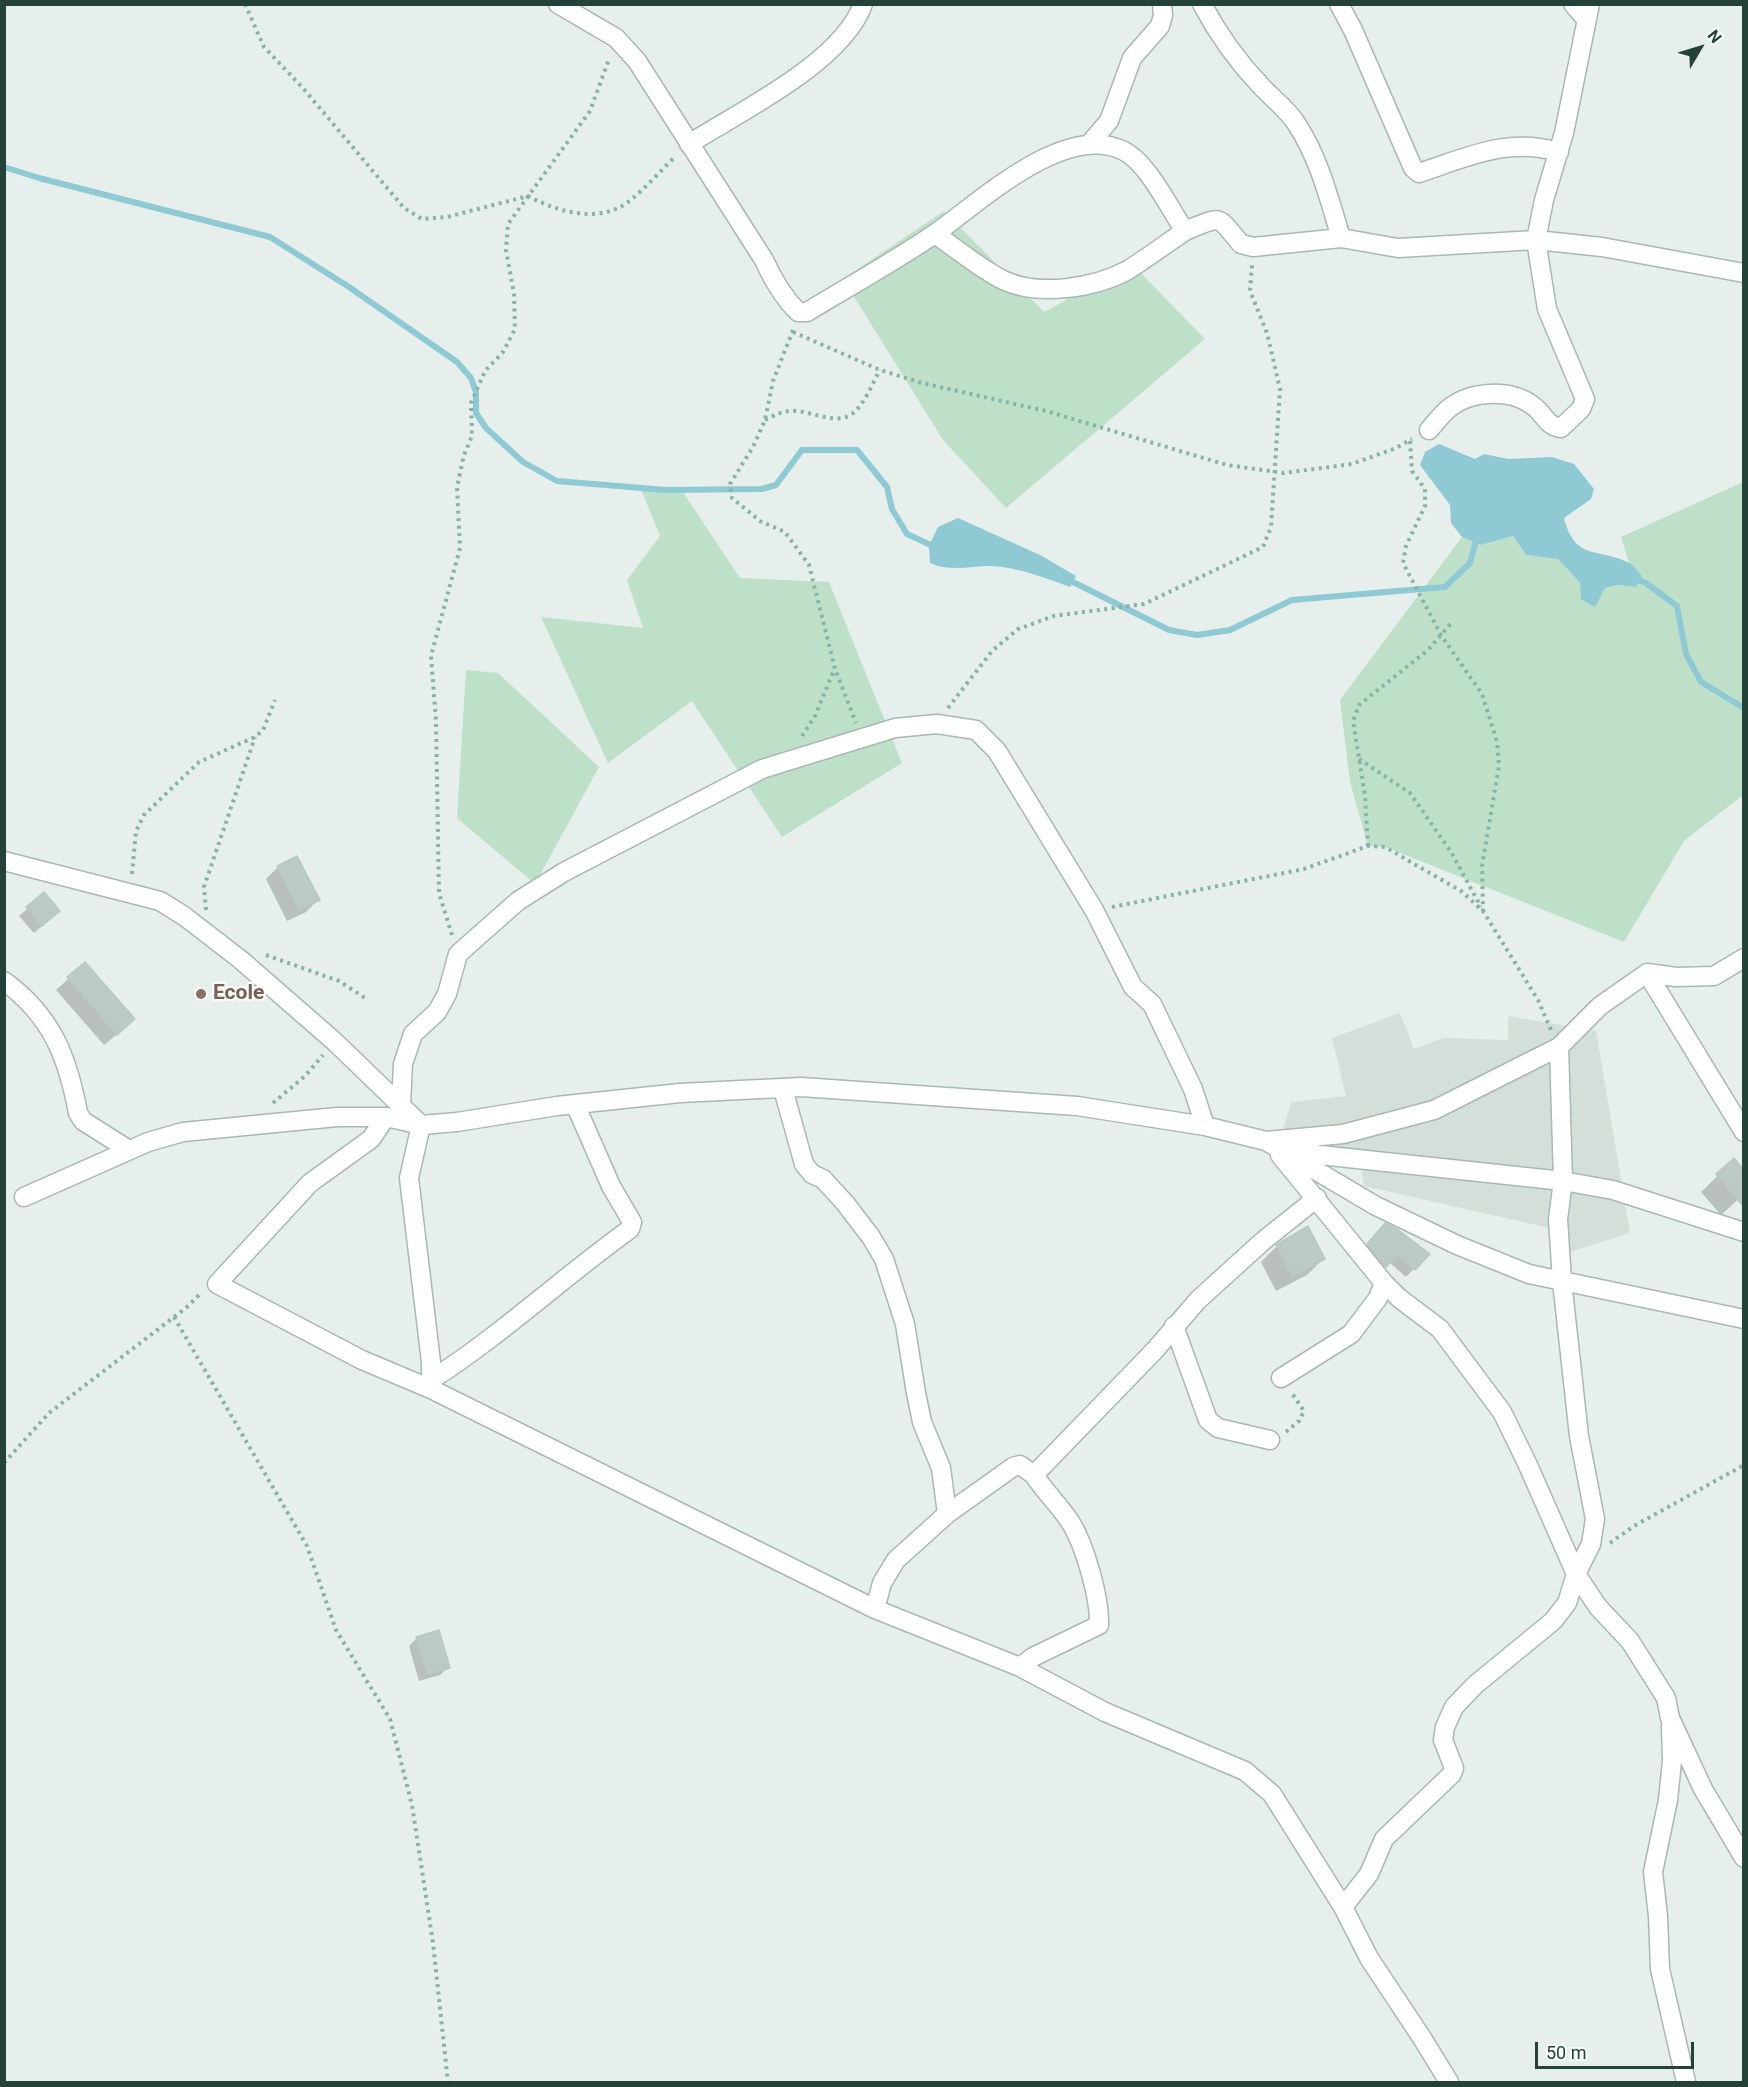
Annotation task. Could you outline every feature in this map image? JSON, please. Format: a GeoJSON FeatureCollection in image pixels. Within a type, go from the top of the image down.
{"type":"FeatureCollection","features":[{"type":"Feature","properties":{"kind":"street"},"geometry":{"type":"LineString","coordinates":[[558,4],[616,38],[638,61],[764,260],[787,302],[798,312],[807,312],[935,234],[995,186],[1030,166],[1091,142],[1109,121],[1132,58],[1160,26],[1162,4]]}},
{"type":"Feature","properties":{"kind":"street"},"geometry":{"type":"LineString","coordinates":[[689,144],[792,82],[845,33],[863,4]]}},
{"type":"Feature","properties":{"kind":"street"},"geometry":{"type":"LineString","coordinates":[[1202,4],[1219,35],[1260,85],[1294,120],[1306,140],[1318,162],[1341,238]]}},
{"type":"Feature","properties":{"kind":"street"},"geometry":{"type":"LineString","coordinates":[[1339,4],[1353,30],[1413,168],[1419,173],[1497,148],[1534,145],[1559,152]]}},
{"type":"Feature","properties":{"kind":"street"},"geometry":{"type":"LineString","coordinates":[[1429,430],[1450,407],[1487,393],[1512,397],[1532,405],[1555,427],[1561,428],[1581,409],[1585,399],[1547,309],[1536,240],[1544,200],[1559,152],[1588,12],[1573,4]]}},
{"type":"Feature","properties":{"kind":"street"},"geometry":{"type":"LineString","coordinates":[[1091,142],[1112,146],[1126,152],[1140,163],[1185,231]]}},
{"type":"Feature","properties":{"kind":"street"},"geometry":{"type":"LineString","coordinates":[[935,234],[1003,280],[1025,287],[1045,289],[1083,285],[1127,270],[1185,231],[1218,220],[1225,222],[1241,244],[1253,247],[1341,238],[1398,248],[1536,240],[1602,247],[1743,273]]}},
{"type":"Feature","properties":{"kind":"street"},"geometry":{"type":"LineString","coordinates":[[401,1104],[403,1064],[413,1034],[437,1012],[447,994],[458,954],[519,901],[564,872],[762,769],[862,737],[905,726],[936,724],[976,730],[997,751],[1094,910],[1133,987],[1152,1004],[1169,1036],[1197,1100],[1205,1126]]}},
{"type":"Feature","properties":{"kind":"street"},"geometry":{"type":"LineString","coordinates":[[4,861],[160,901],[209,936],[334,1042],[421,1125]]}},
{"type":"Feature","properties":{"kind":"street"},"geometry":{"type":"LineString","coordinates":[[1266,1141],[1343,1134],[1434,1110],[1559,1047],[1608,1000],[1647,973],[1676,977],[1707,977],[1743,958]]}},
{"type":"Feature","properties":{"kind":"street"},"geometry":{"type":"LineString","coordinates":[[1647,973],[1743,1132]]}},
{"type":"Feature","properties":{"kind":"street"},"geometry":{"type":"LineString","coordinates":[[4,981],[34,1010],[65,1056],[78,1113],[83,1121],[129,1150]]}},
{"type":"Feature","properties":{"kind":"street"},"geometry":{"type":"LineString","coordinates":[[1343,1907],[1369,1874],[1384,1839],[1452,1774],[1454,1768],[1443,1740],[1445,1727],[1454,1707],[1475,1685],[1553,1621],[1568,1603],[1576,1574],[1591,1544],[1595,1519],[1579,1436],[1562,1281],[1558,1219],[1563,1180],[1559,1047]]}},
{"type":"Feature","properties":{"kind":"street"},"geometry":{"type":"LineString","coordinates":[[24,1197],[129,1150],[183,1132],[337,1117],[386,1117],[421,1125],[457,1122],[575,1104],[680,1093],[801,1087],[870,1090],[1077,1106],[1205,1126],[1266,1141],[1285,1150],[1376,1206],[1457,1245],[1529,1274],[1743,1319]]}},
{"type":"Feature","properties":{"kind":"street"},"geometry":{"type":"LineString","coordinates":[[783,1089],[804,1164],[812,1174],[823,1179],[871,1237],[891,1278],[912,1355],[922,1422],[940,1468],[947,1514]]}},
{"type":"Feature","properties":{"kind":"street"},"geometry":{"type":"LineString","coordinates":[[431,1384],[470,1355],[568,1274],[630,1230],[632,1222],[611,1186],[575,1104]]}},
{"type":"Feature","properties":{"kind":"street"},"geometry":{"type":"LineString","coordinates":[[386,1117],[371,1139],[310,1183],[217,1284],[362,1360],[431,1384],[875,1609],[1020,1667],[1105,1712],[1245,1771],[1272,1794],[1343,1907],[1369,1958],[1449,2082]]}},
{"type":"Feature","properties":{"kind":"street"},"geometry":{"type":"LineString","coordinates":[[421,1125],[409,1178],[431,1384]]}},
{"type":"Feature","properties":{"kind":"street"},"geometry":{"type":"LineString","coordinates":[[1266,1141],[1317,1198],[1384,1283],[1399,1298],[1440,1329],[1502,1412],[1576,1574],[1598,1607],[1641,1657],[1666,1698],[1670,1718],[1672,1761],[1668,1800],[1653,1872],[1658,1916],[1660,1969],[1686,2082]]}},
{"type":"Feature","properties":{"kind":"street"},"geometry":{"type":"LineString","coordinates":[[1285,1150],[1563,1180],[1613,1190],[1743,1232]]}},
{"type":"Feature","properties":{"kind":"street"},"geometry":{"type":"LineString","coordinates":[[1034,1475],[1155,1350],[1198,1300],[1263,1241],[1317,1198]]}},
{"type":"Feature","properties":{"kind":"street"},"geometry":{"type":"LineString","coordinates":[[1281,1378],[1351,1334],[1377,1298],[1384,1283]]}},
{"type":"Feature","properties":{"kind":"street"},"geometry":{"type":"LineString","coordinates":[[1174,1326],[1208,1420],[1218,1428],[1270,1440]]}},
{"type":"Feature","properties":{"kind":"street"},"geometry":{"type":"LineString","coordinates":[[875,1609],[882,1583],[896,1560],[947,1514],[1013,1467],[1020,1465],[1034,1475],[1071,1523],[1088,1566],[1100,1610],[1099,1625],[1033,1657],[1020,1667]]}},
{"type":"Feature","properties":{"kind":"street"},"geometry":{"type":"LineString","coordinates":[[1670,1718],[1703,1789],[1743,1858]]}},
{"type":"Feature","properties":{"kind":"path"},"geometry":{"type":"LineString","coordinates":[[245,4],[264,47],[404,208],[422,219],[447,217],[528,196],[548,207],[584,215],[621,207],[689,144]]}},
{"type":"Feature","properties":{"kind":"path"},"geometry":{"type":"LineString","coordinates":[[458,954],[439,893],[436,732],[431,656],[460,548],[457,487],[464,455],[472,436],[471,403],[485,371],[503,352],[514,330],[514,294],[506,250],[508,224],[571,141],[590,111],[616,38]]}},
{"type":"Feature","properties":{"kind":"path"},"geometry":{"type":"LineString","coordinates":[[936,724],[992,651],[1018,629],[1054,616],[1144,604],[1263,547],[1271,527],[1280,389],[1267,333],[1250,291],[1253,247]]}},
{"type":"Feature","properties":{"kind":"path"},"geometry":{"type":"LineString","coordinates":[[798,312],[773,381],[765,420],[753,447],[729,484],[732,498],[760,521],[785,532],[809,565],[834,669],[862,737]]}},
{"type":"Feature","properties":{"kind":"path"},"geometry":{"type":"LineString","coordinates":[[792,331],[880,370],[1046,411],[1227,465],[1284,473],[1352,464],[1396,448],[1429,430]]}},
{"type":"Feature","properties":{"kind":"path"},"geometry":{"type":"LineString","coordinates":[[765,420],[781,412],[796,411],[839,419],[851,414],[866,396],[880,370]]}},
{"type":"Feature","properties":{"kind":"path"},"geometry":{"type":"LineString","coordinates":[[1410,441],[1412,471],[1425,489],[1425,506],[1406,546],[1403,563],[1441,635],[1482,694],[1497,742],[1499,766],[1482,866],[1483,910]]}},
{"type":"Feature","properties":{"kind":"path"},"geometry":{"type":"LineString","coordinates":[[1368,846],[1353,721],[1359,705],[1428,650],[1453,621]]}},
{"type":"Feature","properties":{"kind":"path"},"geometry":{"type":"LineString","coordinates":[[786,762],[815,716],[834,669]]}},
{"type":"Feature","properties":{"kind":"path"},"geometry":{"type":"LineString","coordinates":[[130,893],[135,831],[144,815],[199,762],[255,737],[262,730],[276,700]]}},
{"type":"Feature","properties":{"kind":"path"},"geometry":{"type":"LineString","coordinates":[[209,936],[204,887],[255,737]]}},
{"type":"Feature","properties":{"kind":"path"},"geometry":{"type":"LineString","coordinates":[[1359,759],[1410,793],[1451,852],[1483,910],[1538,1000],[1559,1047]]}},
{"type":"Feature","properties":{"kind":"path"},"geometry":{"type":"LineString","coordinates":[[1094,910],[1304,869],[1368,846],[1384,847],[1461,891],[1483,910]]}},
{"type":"Feature","properties":{"kind":"path"},"geometry":{"type":"LineString","coordinates":[[264,954],[339,981],[364,998]]}},
{"type":"Feature","properties":{"kind":"path"},"geometry":{"type":"LineString","coordinates":[[272,1104],[305,1076],[334,1042]]}},
{"type":"Feature","properties":{"kind":"path"},"geometry":{"type":"LineString","coordinates":[[4,1463],[49,1413],[174,1317],[201,1293],[217,1284]]}},
{"type":"Feature","properties":{"kind":"path"},"geometry":{"type":"LineString","coordinates":[[174,1317],[308,1546],[336,1630],[390,1719],[412,1805],[433,1943],[448,2082]]}},
{"type":"Feature","properties":{"kind":"path"},"geometry":{"type":"LineString","coordinates":[[1270,1440],[1299,1421],[1304,1411],[1281,1378]]}},
{"type":"Feature","properties":{"kind":"path"},"geometry":{"type":"LineString","coordinates":[[1606,1546],[1634,1526],[1743,1466]]}},
{"type":"Feature","properties":{"kind":"shaded area"},"geometry":{"type":"Polygon","coordinates":[[[1400,1013],[1414,1049],[1444,1038],[1508,1040],[1508,1016],[1596,1031],[1630,1233],[1558,1256],[1554,1229],[1364,1186],[1359,1154],[1280,1142],[1291,1102],[1346,1096],[1332,1038],[1400,1013]]]}},
{"type":"Feature","properties":{"kind":"green space"},"geometry":{"type":"Polygon","coordinates":[[[944,211],[1044,312],[1132,264],[1205,339],[1006,508],[943,440],[843,279],[944,211]]]}},
{"type":"Feature","properties":{"kind":"green space"},"geometry":{"type":"Polygon","coordinates":[[[1743,482],[1743,795],[1684,841],[1624,942],[1385,847],[1368,846],[1350,782],[1340,700],[1462,537],[1481,545],[1513,536],[1526,555],[1558,559],[1580,583],[1605,588],[1618,585],[1636,587],[1642,576],[1629,563],[1621,537],[1743,482]]]}},
{"type":"Feature","properties":{"kind":"green space"},"geometry":{"type":"Polygon","coordinates":[[[640,487],[681,489],[740,578],[829,582],[902,763],[782,837],[692,701],[608,763],[541,617],[643,628],[627,580],[660,536],[640,487]]]}},
{"type":"Feature","properties":{"kind":"green space"},"geometry":{"type":"Polygon","coordinates":[[[466,670],[498,673],[599,767],[535,884],[457,818],[466,670]]]}},
{"type":"Feature","properties":{"kind":"water"},"geometry":{"type":"Polygon","coordinates":[[[1439,444],[1475,459],[1484,454],[1508,459],[1552,457],[1574,464],[1594,489],[1591,499],[1564,518],[1569,532],[1581,547],[1633,565],[1642,576],[1636,587],[1618,585],[1605,588],[1595,607],[1581,599],[1580,583],[1558,559],[1526,555],[1513,536],[1481,545],[1462,537],[1451,523],[1450,505],[1420,465],[1425,452],[1439,444]]]}},
{"type":"Feature","properties":{"kind":"water"},"geometry":{"type":"Polygon","coordinates":[[[958,518],[1040,555],[1076,576],[1070,587],[1011,568],[991,566],[953,568],[930,563],[929,546],[938,527],[958,518]]]}},
{"type":"Feature","properties":{"kind":"building"},"geometry":{"type":"Polygon","coordinates":[[[297,856],[320,900],[299,910],[277,866],[297,856]]]}},
{"type":"Feature","properties":{"kind":"building"},"geometry":{"type":"Polygon","coordinates":[[[44,892],[60,911],[42,926],[26,907],[44,892]]]}},
{"type":"Feature","properties":{"kind":"building"},"geometry":{"type":"Polygon","coordinates":[[[85,962],[135,1019],[117,1035],[67,977],[85,962]]]}},
{"type":"Feature","properties":{"kind":"building"},"geometry":{"type":"Polygon","coordinates":[[[1734,1158],[1743,1169],[1743,1206],[1716,1174],[1734,1158]]]}},
{"type":"Feature","properties":{"kind":"building"},"geometry":{"type":"Polygon","coordinates":[[[1385,1223],[1397,1229],[1430,1254],[1415,1270],[1397,1256],[1386,1267],[1367,1244],[1385,1223]]]}},
{"type":"Feature","properties":{"kind":"building"},"geometry":{"type":"Polygon","coordinates":[[[1308,1226],[1325,1259],[1292,1276],[1276,1245],[1308,1226]]]}},
{"type":"Feature","properties":{"kind":"building"},"geometry":{"type":"Polygon","coordinates":[[[439,1630],[450,1668],[427,1674],[416,1637],[439,1630]]]}},
{"type":"Feature","properties":{"kind":"waterway"},"geometry":{"type":"LineString","coordinates":[[4,167],[270,237],[349,287],[457,362],[471,378],[476,392],[476,413],[486,428],[523,462],[557,481],[666,490],[762,489],[776,485],[802,450],[857,450],[887,487],[892,509],[907,534],[935,547]]}},
{"type":"Feature","properties":{"kind":"waterway"},"geometry":{"type":"LineString","coordinates":[[1067,579],[1169,630],[1197,635],[1230,630],[1292,600],[1445,587],[1470,563],[1477,537]]}},
{"type":"Feature","properties":{"kind":"waterway"},"geometry":{"type":"LineString","coordinates":[[1633,578],[1646,583],[1677,606],[1686,654],[1701,682],[1744,708]]}},
{"type":"Feature","properties":{"kind":"place","name":"Ecole"},"geometry":{"type":"Point","coordinates":[201,994]}}]}
